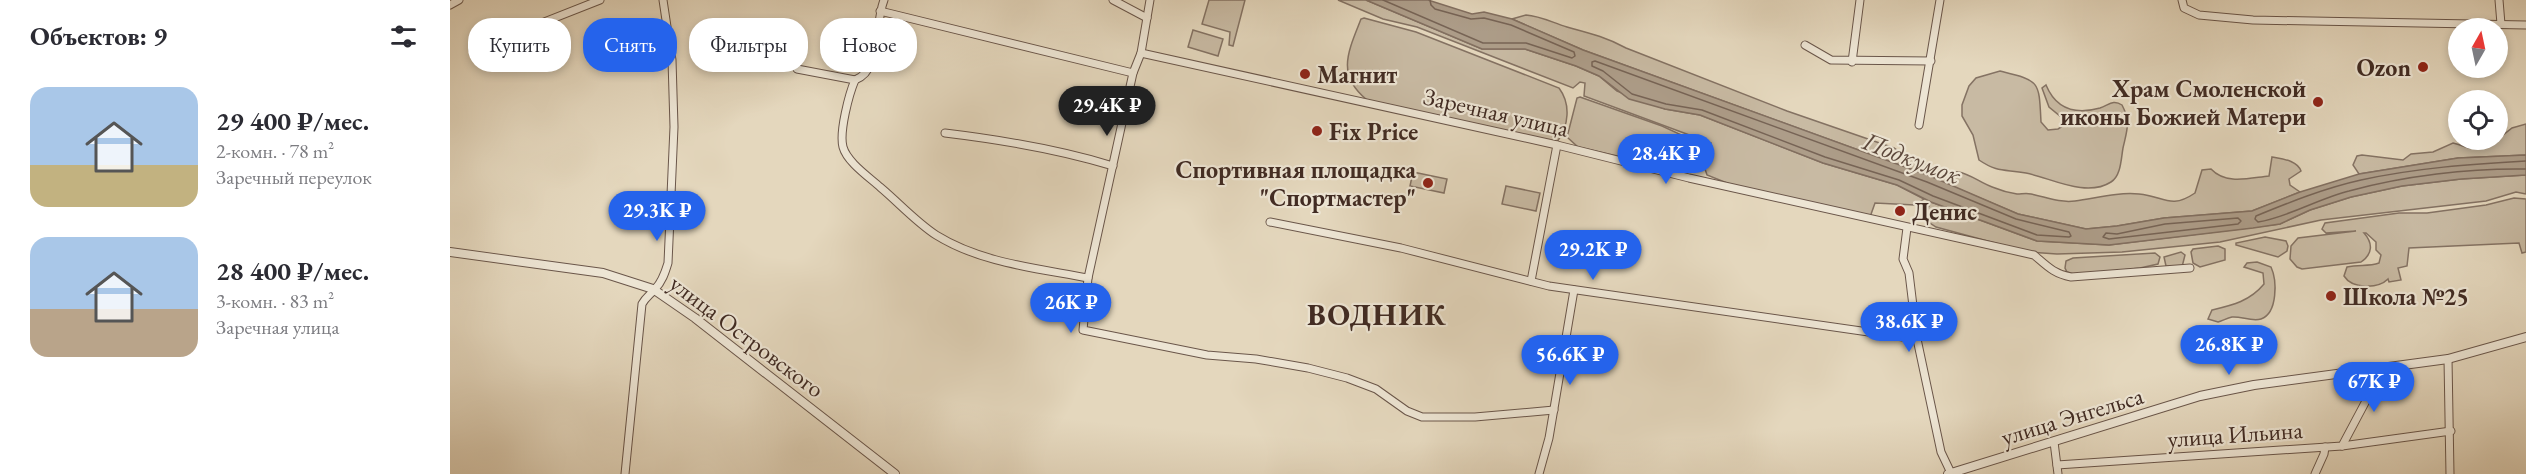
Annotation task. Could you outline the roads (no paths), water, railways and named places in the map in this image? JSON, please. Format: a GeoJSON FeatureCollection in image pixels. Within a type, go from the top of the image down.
{"type":"FeatureCollection","features":[{"type":"Feature","properties":{"kind":"street"},"geometry":{"type":"LineString","coordinates":[[450,5],[459,0]]}},
{"type":"Feature","properties":{"kind":"street"},"geometry":{"type":"LineString","coordinates":[[554,18],[600,0]]}},
{"type":"Feature","properties":{"kind":"street"},"geometry":{"type":"LineString","coordinates":[[625,474],[642,304],[646,297],[655,290],[668,263],[674,127],[672,60],[663,0]]}},
{"type":"Feature","properties":{"kind":"street"},"geometry":{"type":"LineString","coordinates":[[808,71],[855,80],[864,76],[874,62],[880,11],[884,0]]}},
{"type":"Feature","properties":{"kind":"street"},"geometry":{"type":"LineString","coordinates":[[1113,0],[1147,18]]}},
{"type":"Feature","properties":{"kind":"street"},"geometry":{"type":"LineString","coordinates":[[1150,0],[1141,53],[1134,73],[1088,278],[1083,330],[1207,355],[1256,359],[1317,370],[1376,389],[1407,411],[1422,417],[1475,417],[1554,410]]}},
{"type":"Feature","properties":{"kind":"street"},"geometry":{"type":"LineString","coordinates":[[1852,62],[1860,0]]}},
{"type":"Feature","properties":{"kind":"street"},"geometry":{"type":"LineString","coordinates":[[1919,125],[1940,0]]}},
{"type":"Feature","properties":{"kind":"street"},"geometry":{"type":"LineString","coordinates":[[2182,0],[2184,8],[2199,15],[2253,20],[2448,23]]}},
{"type":"Feature","properties":{"kind":"street"},"geometry":{"type":"LineString","coordinates":[[2499,0],[2500,18]]}},
{"type":"Feature","properties":{"kind":"street"},"geometry":{"type":"LineString","coordinates":[[880,11],[1134,73]]}},
{"type":"Feature","properties":{"kind":"street"},"geometry":{"type":"LineString","coordinates":[[2508,24],[2526,25]]}},
{"type":"Feature","properties":{"kind":"street"},"geometry":{"type":"LineString","coordinates":[[1805,45],[1831,60],[1931,61]]}},
{"type":"Feature","properties":{"kind":"street","name":"Заречная улица"},"geometry":{"type":"LineString","coordinates":[[1141,53],[1557,145],[1689,178],[2034,255],[2050,270],[2071,277],[2190,268]]}},
{"type":"Feature","properties":{"kind":"street"},"geometry":{"type":"LineString","coordinates":[[855,80],[850,93],[842,140],[843,149],[868,176],[933,233],[965,251],[992,259],[1088,278]]}},
{"type":"Feature","properties":{"kind":"street"},"geometry":{"type":"LineString","coordinates":[[945,133],[1024,143],[1113,166]]}},
{"type":"Feature","properties":{"kind":"street"},"geometry":{"type":"LineString","coordinates":[[1532,281],[1557,145]]}},
{"type":"Feature","properties":{"kind":"street"},"geometry":{"type":"LineString","coordinates":[[1270,222],[1401,248],[1574,290],[1917,339]]}},
{"type":"Feature","properties":{"kind":"street"},"geometry":{"type":"LineString","coordinates":[[1907,228],[1904,259],[1909,273],[1917,339],[1941,452],[1949,474]]}},
{"type":"Feature","properties":{"kind":"street","name":"улица Островского"},"geometry":{"type":"LineString","coordinates":[[450,252],[603,273],[655,290],[681,307],[895,474]]}},
{"type":"Feature","properties":{"kind":"street"},"geometry":{"type":"LineString","coordinates":[[1539,474],[1545,457],[1554,410],[1574,290]]}},
{"type":"Feature","properties":{"kind":"street","name":"улица Энгельса"},"geometry":{"type":"LineString","coordinates":[[1949,474],[2200,396],[2254,385],[2448,359],[2526,337]]}},
{"type":"Feature","properties":{"kind":"street"},"geometry":{"type":"LineString","coordinates":[[2448,359],[2450,474]]}},
{"type":"Feature","properties":{"kind":"street"},"geometry":{"type":"LineString","coordinates":[[2342,446],[2384,367]]}},
{"type":"Feature","properties":{"kind":"street","name":"улица Ильина"},"geometry":{"type":"LineString","coordinates":[[2057,465],[2342,446],[2451,431]]}},
{"type":"Feature","properties":{"kind":"street"},"geometry":{"type":"LineString","coordinates":[[2054,442],[2058,474]]}},
{"type":"Feature","properties":{"kind":"street"},"geometry":{"type":"LineString","coordinates":[[2315,474],[2325,447]]}},
{"type":"Feature","properties":{"kind":"water","name":"Подкумок"},"geometry":{"type":"Polygon","coordinates":[[[1366,0],[1428,0],[1472,14],[1484,12],[1512,19],[1583,50],[1930,176],[2018,214],[2086,229],[2164,218],[2252,211],[2300,192],[2359,174],[2458,158],[2526,155],[2526,175],[2402,186],[2351,197],[2310,210],[2280,224],[2253,228],[2109,245],[2037,241],[1931,202],[1897,185],[1823,163],[1700,115],[1665,109],[1629,99],[1599,76],[1576,66],[1525,49],[1482,49],[1366,0]]]}},
{"type":"Feature","properties":{"kind":"place","name":"Ozon"},"geometry":{"type":"Point","coordinates":[2423,67]}},
{"type":"Feature","properties":{"kind":"place","name":"Магнит"},"geometry":{"type":"Point","coordinates":[1305,74]}},
{"type":"Feature","properties":{"kind":"place","name":"Храм Смоленской иконы Божией Матери"},"geometry":{"type":"Point","coordinates":[2318,102]}},
{"type":"Feature","properties":{"kind":"place","name":"Fix Price"},"geometry":{"type":"Point","coordinates":[1317,131]}},
{"type":"Feature","properties":{"kind":"place","name":"Спортивная площадка \"Спортмастер\""},"geometry":{"type":"Point","coordinates":[1428,183]}},
{"type":"Feature","properties":{"kind":"place","name":"Денис"},"geometry":{"type":"Point","coordinates":[1900,211]}},
{"type":"Feature","properties":{"kind":"place","name":"Школа №25"},"geometry":{"type":"Point","coordinates":[2331,296]}},
{"type":"Feature","properties":{"kind":"district","name":"ВОДНИК"},"geometry":{"type":"Point","coordinates":[1377,314]}}]}
